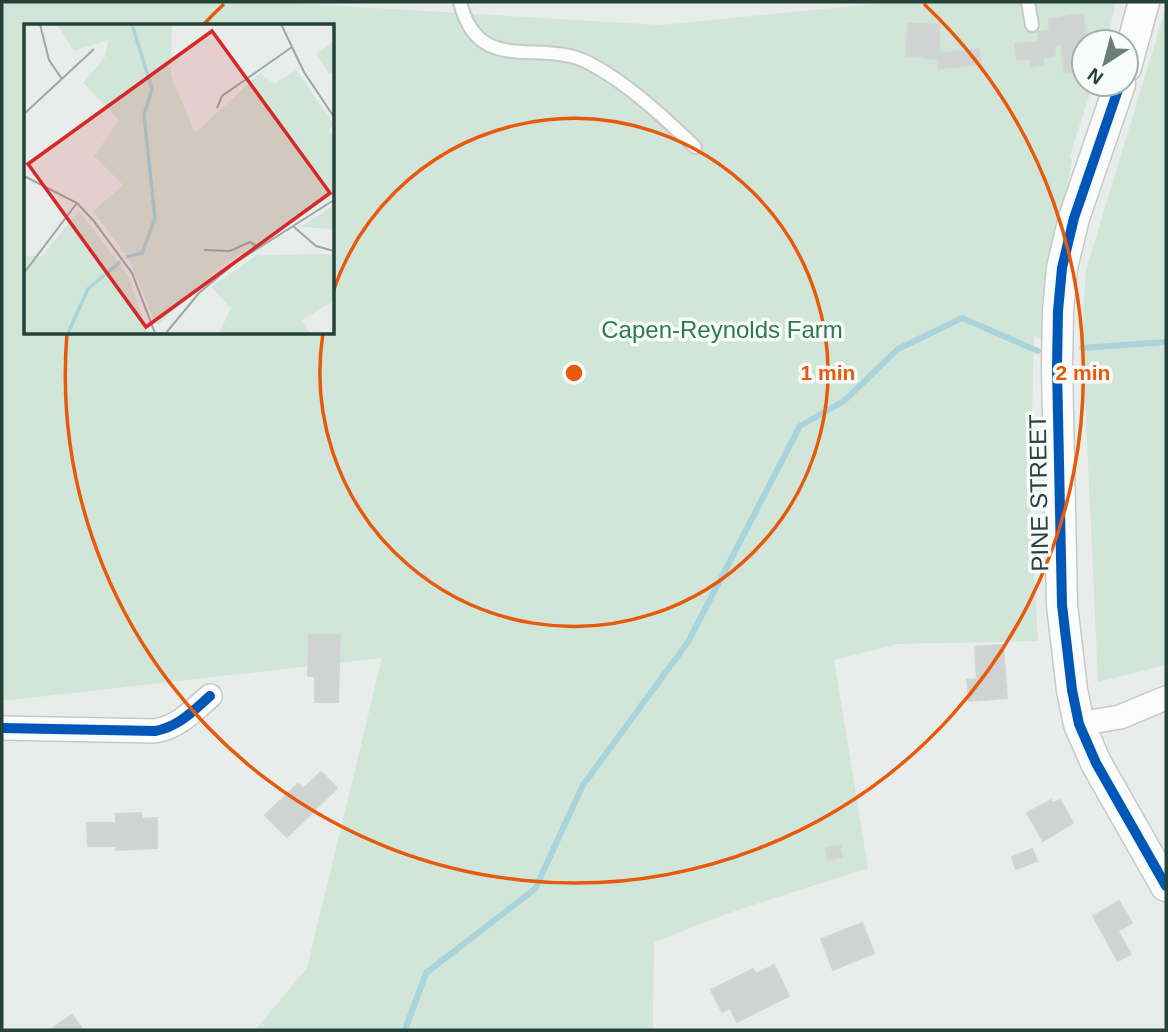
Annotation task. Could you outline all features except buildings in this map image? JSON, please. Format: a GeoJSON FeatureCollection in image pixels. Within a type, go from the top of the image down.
{"type":"FeatureCollection","features":[{"type":"Feature","properties":{"kind":"street"},"geometry":{"type":"LineString","coordinates":[[1136,28],[1143,2]]}},
{"type":"Feature","properties":{"kind":"street","name":"PINE STREET"},"geometry":{"type":"LineString","coordinates":[[1115,98],[1074,218],[1062,268],[1057,367],[1062,605],[1072,690],[1079,724],[1101,773],[1166,886]]}},
{"type":"Feature","properties":{"kind":"street"},"geometry":{"type":"LineString","coordinates":[[2,728],[155,731],[168,729],[181,722],[210,696]]}},
{"type":"Feature","properties":{"kind":"street"},"geometry":{"type":"LineString","coordinates":[[1079,724],[1120,717],[1166,698]]}},
{"type":"Feature","properties":{"kind":"lane"},"geometry":{"type":"LineString","coordinates":[[460,2],[468,27],[480,38],[501,50],[525,53],[550,51],[591,63],[647,103],[695,147]]}},
{"type":"Feature","properties":{"kind":"lane"},"geometry":{"type":"LineString","coordinates":[[1028,2],[1032,25]]}},
{"type":"Feature","properties":{"kind":"green space","name":"Capen-Reynolds Farm"},"geometry":{"type":"Polygon","coordinates":[[[2,2],[275,2],[661,25],[894,2],[1116,2],[1110,28],[1070,28],[1070,98],[1089,98],[1069,159],[1072,159],[1043,340],[1034,335],[1030,499],[1038,641],[898,644],[834,660],[868,868],[735,911],[654,942],[653,1030],[255,1030],[307,968],[382,658],[2,701],[2,2]]]}},
{"type":"Feature","properties":{"kind":"green space"},"geometry":{"type":"Polygon","coordinates":[[[1166,7],[1166,665],[1098,682],[1082,332],[1086,270],[1166,7]]]}},
{"type":"Feature","properties":{"kind":"waterway"},"geometry":{"type":"LineString","coordinates":[[405,1030],[426,973],[535,889],[583,785],[688,642],[800,426],[844,401],[898,349],[962,318],[1038,351]]}},
{"type":"Feature","properties":{"kind":"waterway"},"geometry":{"type":"LineString","coordinates":[[1082,348],[1166,342]]}},
{"type":"Feature","properties":{"kind":"cycle path"},"geometry":{"type":"LineString","coordinates":[[1115,98],[1074,218],[1062,268],[1057,367],[1062,605],[1072,690],[1079,724],[1096,763],[1166,886]]}},
{"type":"Feature","properties":{"kind":"cycle path"},"geometry":{"type":"LineString","coordinates":[[2,728],[155,731],[178,722],[210,696]]}}]}
